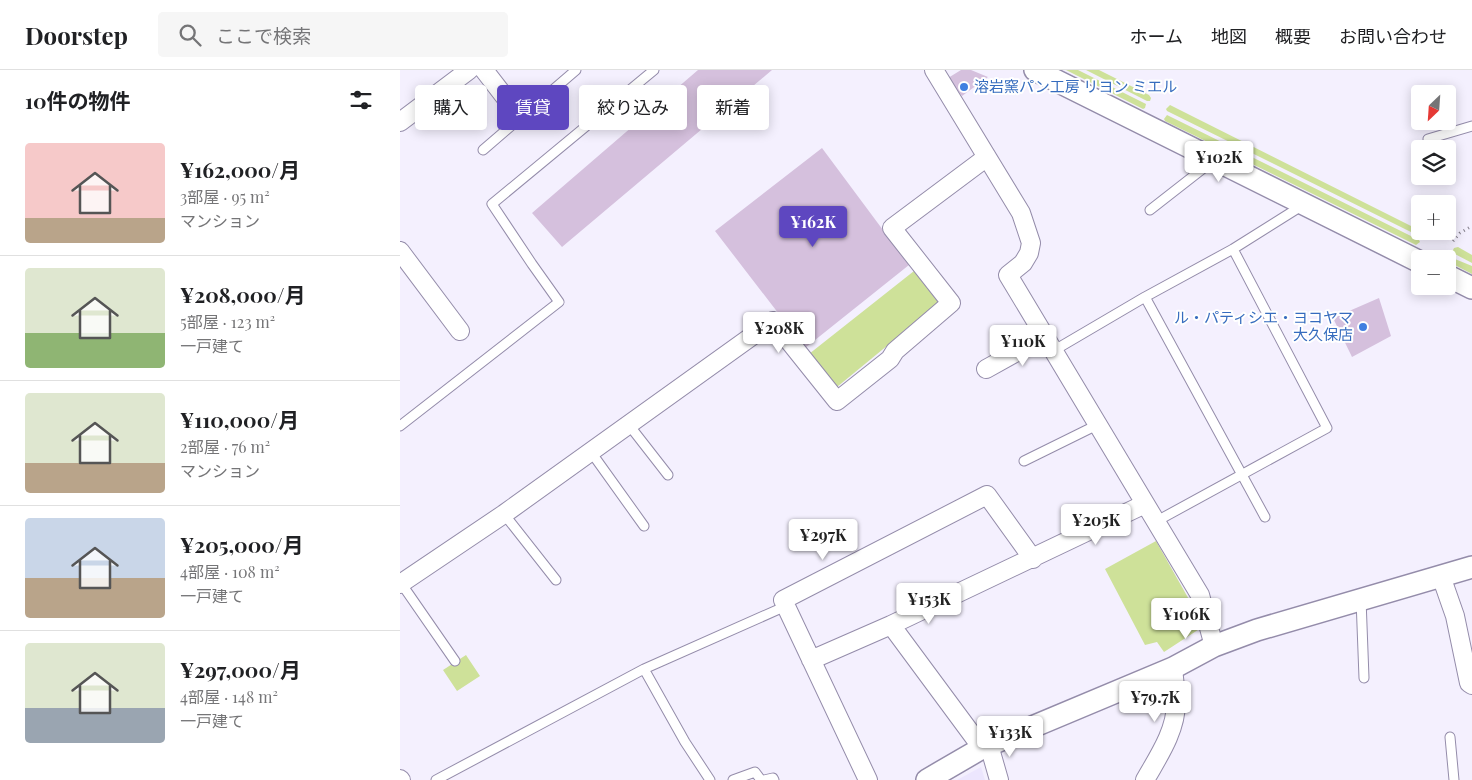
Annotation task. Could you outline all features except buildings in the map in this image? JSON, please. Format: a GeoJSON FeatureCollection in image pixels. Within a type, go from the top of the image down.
{"type":"FeatureCollection","features":[{"type":"Feature","properties":{"kind":"street"},"geometry":{"type":"LineString","coordinates":[[400,122],[469,70]]}},
{"type":"Feature","properties":{"kind":"street"},"geometry":{"type":"LineString","coordinates":[[484,70],[497,87]]}},
{"type":"Feature","properties":{"kind":"street"},"geometry":{"type":"LineString","coordinates":[[934,70],[1022,213],[1031,243],[1029,253],[1023,263],[1008,276],[1200,595],[1214,646]]}},
{"type":"Feature","properties":{"kind":"street"},"geometry":{"type":"LineString","coordinates":[[1035,70],[1411,258]]}},
{"type":"Feature","properties":{"kind":"street"},"geometry":{"type":"LineString","coordinates":[[401,584],[504,514],[773,321],[837,401],[890,359],[895,351],[951,303],[892,228],[986,157]]}},
{"type":"Feature","properties":{"kind":"street"},"geometry":{"type":"LineString","coordinates":[[402,258],[460,331]]}},
{"type":"Feature","properties":{"kind":"street"},"geometry":{"type":"LineString","coordinates":[[1456,280],[1472,288]]}},
{"type":"Feature","properties":{"kind":"street"},"geometry":{"type":"LineString","coordinates":[[986,369],[1049,344]]}},
{"type":"Feature","properties":{"kind":"street"},"geometry":{"type":"LineString","coordinates":[[868,780],[783,600],[987,495],[1033,558]]}},
{"type":"Feature","properties":{"kind":"street"},"geometry":{"type":"LineString","coordinates":[[811,660],[891,625],[1145,504]]}},
{"type":"Feature","properties":{"kind":"street"},"geometry":{"type":"LineString","coordinates":[[927,780],[985,747],[1172,668],[1214,646],[1256,630],[1472,567]]}},
{"type":"Feature","properties":{"kind":"street"},"geometry":{"type":"LineString","coordinates":[[1441,576],[1455,616],[1469,683],[1472,685]]}},
{"type":"Feature","properties":{"kind":"street"},"geometry":{"type":"LineString","coordinates":[[891,625],[985,747],[999,780]]}},
{"type":"Feature","properties":{"kind":"street"},"geometry":{"type":"LineString","coordinates":[[1145,780],[1162,750],[1173,723],[1176,704],[1172,668]]}},
{"type":"Feature","properties":{"kind":"lane"},"geometry":{"type":"LineString","coordinates":[[558,85],[576,70]]}},
{"type":"Feature","properties":{"kind":"lane"},"geometry":{"type":"LineString","coordinates":[[400,426],[559,302],[492,204],[654,70]]}},
{"type":"Feature","properties":{"kind":"lane"},"geometry":{"type":"LineString","coordinates":[[1428,140],[1472,126]]}},
{"type":"Feature","properties":{"kind":"lane"},"geometry":{"type":"LineString","coordinates":[[483,150],[506,130]]}},
{"type":"Feature","properties":{"kind":"lane"},"geometry":{"type":"LineString","coordinates":[[1150,210],[1214,160]]}},
{"type":"Feature","properties":{"kind":"lane"},"geometry":{"type":"LineString","coordinates":[[1049,344],[1145,297],[1233,249],[1303,204]]}},
{"type":"Feature","properties":{"kind":"lane"},"geometry":{"type":"LineString","coordinates":[[1156,522],[1327,428],[1233,249]]}},
{"type":"Feature","properties":{"kind":"lane"},"geometry":{"type":"LineString","coordinates":[[1145,297],[1264,517]]}},
{"type":"Feature","properties":{"kind":"lane"},"geometry":{"type":"LineString","coordinates":[[1024,461],[1097,424]]}},
{"type":"Feature","properties":{"kind":"lane"},"geometry":{"type":"LineString","coordinates":[[629,425],[668,474]]}},
{"type":"Feature","properties":{"kind":"lane"},"geometry":{"type":"LineString","coordinates":[[591,452],[644,526]]}},
{"type":"Feature","properties":{"kind":"lane"},"geometry":{"type":"LineString","coordinates":[[504,514],[556,580]]}},
{"type":"Feature","properties":{"kind":"lane"},"geometry":{"type":"LineString","coordinates":[[401,584],[455,661]]}},
{"type":"Feature","properties":{"kind":"lane"},"geometry":{"type":"LineString","coordinates":[[1361,598],[1364,678]]}},
{"type":"Feature","properties":{"kind":"lane"},"geometry":{"type":"LineString","coordinates":[[436,780],[644,669],[786,606]]}},
{"type":"Feature","properties":{"kind":"lane"},"geometry":{"type":"LineString","coordinates":[[644,669],[685,742],[710,780]]}},
{"type":"Feature","properties":{"kind":"lane"},"geometry":{"type":"LineString","coordinates":[[1450,736],[1454,780]]}},
{"type":"Feature","properties":{"kind":"lane"},"geometry":{"type":"LineString","coordinates":[[733,780],[755,772],[763,780],[773,778],[774,780]]}},
{"type":"Feature","properties":{"kind":"path"},"geometry":{"type":"LineString","coordinates":[[1452,242],[1460,233],[1472,226]]}},
{"type":"Feature","properties":{"kind":"shaded area"},"geometry":{"type":"Polygon","coordinates":[[[981,767],[985,780],[957,780],[981,767]]]}},
{"type":"Feature","properties":{"kind":"green space"},"geometry":{"type":"Polygon","coordinates":[[[1066,70],[1078,70],[1146,104],[1145,108],[1143,109],[1066,70]]]}},
{"type":"Feature","properties":{"kind":"green space"},"geometry":{"type":"Polygon","coordinates":[[[1086,70],[1099,70],[1149,95],[1150,101],[1147,101],[1086,70]]]}},
{"type":"Feature","properties":{"kind":"green space"},"geometry":{"type":"Polygon","coordinates":[[[1170,105],[1411,226],[1411,232],[1167,111],[1166,109],[1170,105]]]}},
{"type":"Feature","properties":{"kind":"green space"},"geometry":{"type":"Polygon","coordinates":[[[1167,115],[1411,236],[1411,240],[1419,240],[1420,242],[1416,245],[1164,119],[1167,115]]]}},
{"type":"Feature","properties":{"kind":"green space"},"geometry":{"type":"Polygon","coordinates":[[[1458,247],[1472,255],[1472,263],[1456,255],[1456,250],[1453,250],[1458,247]]]}},
{"type":"Feature","properties":{"kind":"green space"},"geometry":{"type":"Polygon","coordinates":[[[1456,259],[1472,266],[1472,274],[1456,266],[1456,259]]]}},
{"type":"Feature","properties":{"kind":"green space"},"geometry":{"type":"Polygon","coordinates":[[[914,271],[939,303],[837,387],[809,354],[914,271]]]}},
{"type":"Feature","properties":{"kind":"green space"},"geometry":{"type":"Polygon","coordinates":[[[1156,541],[1204,626],[1164,652],[1157,642],[1145,645],[1105,569],[1156,541]]]}},
{"type":"Feature","properties":{"kind":"green space"},"geometry":{"type":"Polygon","coordinates":[[[466,655],[480,676],[457,691],[443,670],[466,655]]]}},
{"type":"Feature","properties":{"kind":"place","name":"溶岩窯パン工房 リヨン ミエル"},"geometry":{"type":"Point","coordinates":[964,87]}},
{"type":"Feature","properties":{"kind":"place","name":"ル・パティシエ・ヨコヤマ 大久保店"},"geometry":{"type":"Point","coordinates":[1363,327]}}]}
